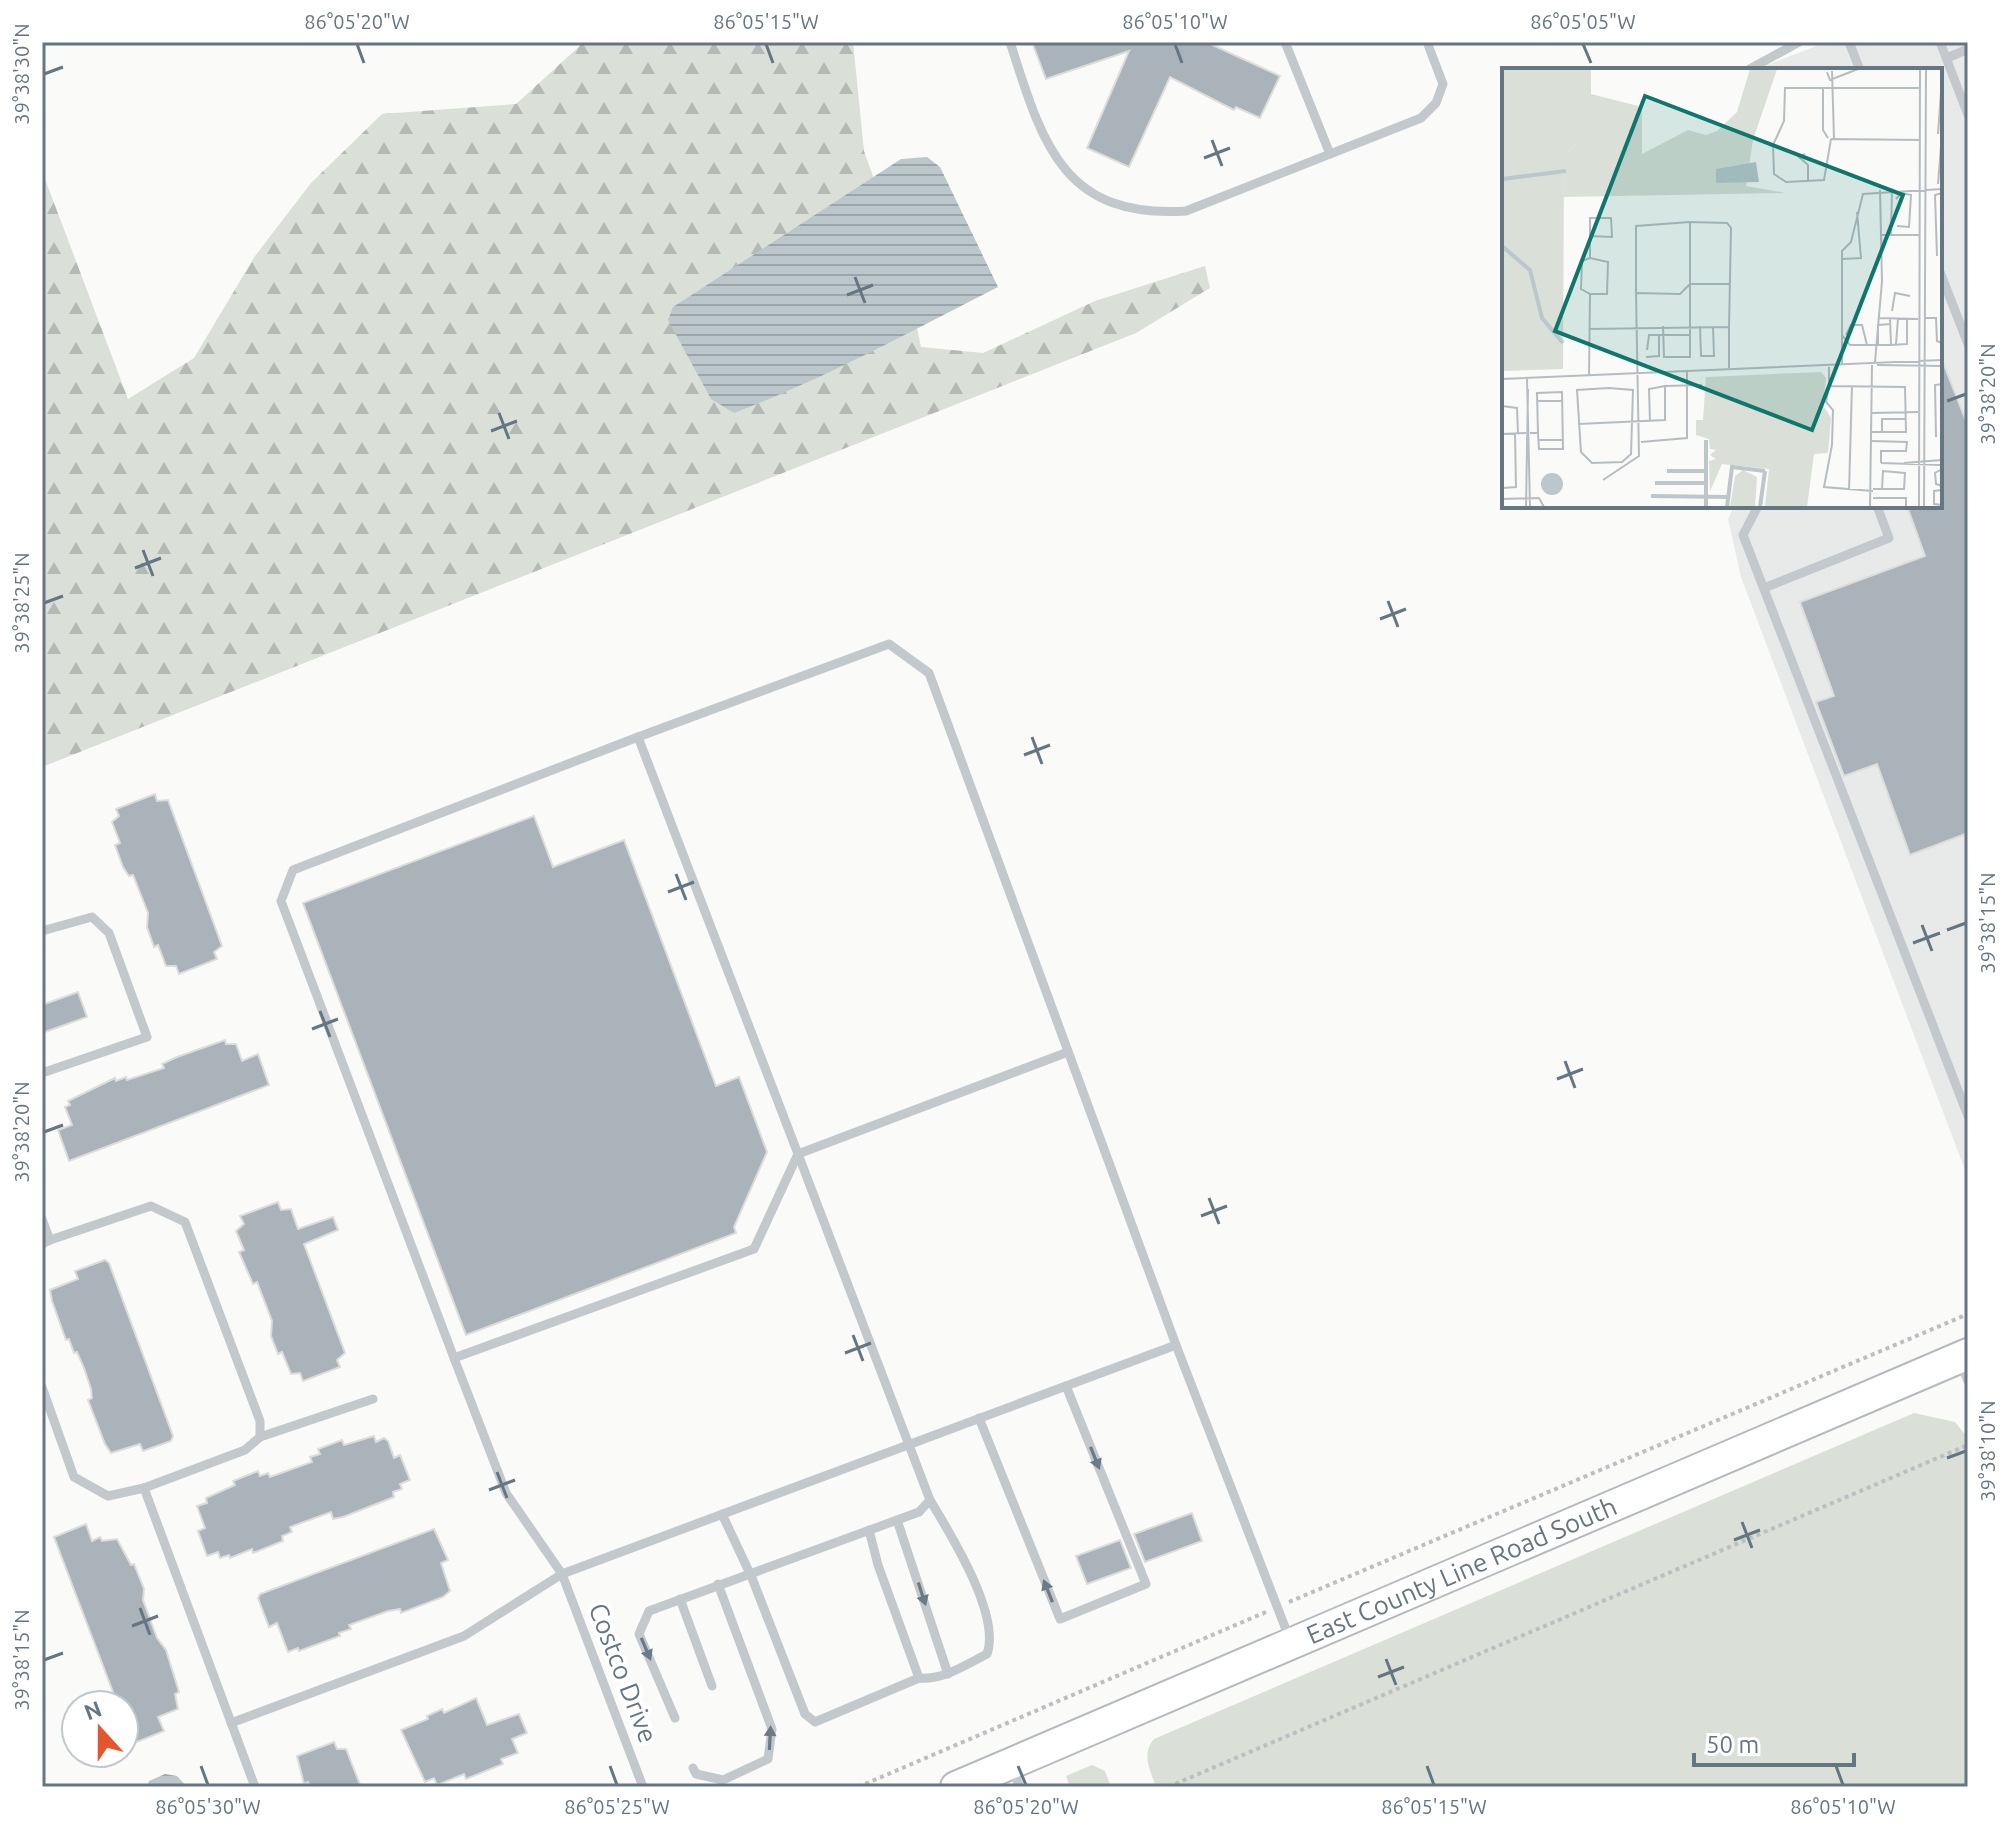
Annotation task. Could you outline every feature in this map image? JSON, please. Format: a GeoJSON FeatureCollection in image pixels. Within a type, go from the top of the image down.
{"type":"FeatureCollection","features":[{"type":"Feature","properties":{"kind":"main road","name":"East County Line Road South"},"geometry":{"type":"LineString","coordinates":[[956,1787],[1015,1775],[1291,1643],[1965,1364]]}},
{"type":"Feature","properties":{"kind":"lane"},"geometry":{"type":"LineString","coordinates":[[1010,42],[1045,137],[1063,171],[1084,190],[1151,213],[1186,211],[1421,118],[1436,103],[1443,84],[1427,42]]}},
{"type":"Feature","properties":{"kind":"lane"},"geometry":{"type":"LineString","coordinates":[[1285,42],[1330,154]]}},
{"type":"Feature","properties":{"kind":"lane"},"geometry":{"type":"LineString","coordinates":[[1752,68],[1799,42]]}},
{"type":"Feature","properties":{"kind":"lane"},"geometry":{"type":"LineString","coordinates":[[1849,42],[1859,68]]}},
{"type":"Feature","properties":{"kind":"lane"},"geometry":{"type":"LineString","coordinates":[[1940,42],[1968,115]]}},
{"type":"Feature","properties":{"kind":"lane"},"geometry":{"type":"LineString","coordinates":[[1947,58],[1968,49]]}},
{"type":"Feature","properties":{"kind":"lane"},"geometry":{"type":"LineString","coordinates":[[1942,276],[1965,327],[1968,344]]}},
{"type":"Feature","properties":{"kind":"lane"},"geometry":{"type":"LineString","coordinates":[[1757,508],[1743,535],[1966,1102],[1968,1116]]}},
{"type":"Feature","properties":{"kind":"lane"},"geometry":{"type":"LineString","coordinates":[[1764,588],[1889,538],[1878,508]]}},
{"type":"Feature","properties":{"kind":"lane","name":"Costco Drive"},"geometry":{"type":"LineString","coordinates":[[643,1787],[562,1574],[506,1493],[454,1358],[281,901],[293,870],[889,644],[929,673],[1068,1052]]}},
{"type":"Feature","properties":{"kind":"lane"},"geometry":{"type":"LineString","coordinates":[[638,737],[930,1500],[956,1542],[992,1639],[987,1654],[948,1674],[933,1679],[919,1678],[815,1722],[805,1714],[749,1572],[722,1514]]}},
{"type":"Feature","properties":{"kind":"lane"},"geometry":{"type":"LineString","coordinates":[[42,931],[92,917],[109,933],[147,1037],[42,1073]]}},
{"type":"Feature","properties":{"kind":"lane"},"geometry":{"type":"LineString","coordinates":[[454,1358],[754,1249],[798,1154],[1068,1052],[1291,1643]]}},
{"type":"Feature","properties":{"kind":"lane"},"geometry":{"type":"LineString","coordinates":[[42,1219],[46,1242],[151,1206],[185,1222],[260,1421],[260,1437]]}},
{"type":"Feature","properties":{"kind":"lane"},"geometry":{"type":"LineString","coordinates":[[231,1723],[464,1636],[562,1574],[1176,1345]]}},
{"type":"Feature","properties":{"kind":"lane"},"geometry":{"type":"LineString","coordinates":[[979,1418],[1060,1619],[1146,1584],[1066,1386]]}},
{"type":"Feature","properties":{"kind":"lane"},"geometry":{"type":"LineString","coordinates":[[42,1387],[74,1477],[108,1496],[144,1488],[245,1450],[260,1437],[373,1399]]}},
{"type":"Feature","properties":{"kind":"lane"},"geometry":{"type":"LineString","coordinates":[[144,1488],[255,1787]]}},
{"type":"Feature","properties":{"kind":"lane"},"geometry":{"type":"LineString","coordinates":[[675,1718],[639,1634],[649,1611],[919,1512],[930,1500]]}},
{"type":"Feature","properties":{"kind":"lane"},"geometry":{"type":"LineString","coordinates":[[897,1520],[948,1674]]}},
{"type":"Feature","properties":{"kind":"lane"},"geometry":{"type":"LineString","coordinates":[[869,1530],[878,1565],[919,1678]]}},
{"type":"Feature","properties":{"kind":"lane"},"geometry":{"type":"LineString","coordinates":[[693,1768],[696,1774],[723,1780],[768,1759],[772,1729],[718,1584]]}},
{"type":"Feature","properties":{"kind":"lane"},"geometry":{"type":"LineString","coordinates":[[680,1599],[712,1686]]}},
{"type":"Feature","properties":{"kind":"path"},"geometry":{"type":"LineString","coordinates":[[858,1787],[1968,1314]]}},
{"type":"Feature","properties":{"kind":"path"},"geometry":{"type":"LineString","coordinates":[[1168,1787],[1968,1445]]}},
{"type":"Feature","properties":{"kind":"shaded area"},"geometry":{"type":"Polygon","coordinates":[[[1827,42],[1968,42],[1968,1178],[1741,577],[1728,519],[1733,508],[1942,508],[1942,68],[1759,68],[1827,42]]]}},
{"type":"Feature","properties":{"kind":"shaded area"},"geometry":{"type":"Polygon","coordinates":[[[927,157],[940,167],[998,287],[835,369],[734,413],[711,399],[668,320],[673,307],[901,159],[927,157]]]}},
{"type":"Feature","properties":{"kind":"shaded area"},"geometry":{"type":"Polygon","coordinates":[[[165,1774],[177,1776],[187,1787],[147,1787],[149,1781],[165,1774]]]}},
{"type":"Feature","properties":{"kind":"green space"},"geometry":{"type":"Polygon","coordinates":[[[584,42],[853,42],[864,151],[903,261],[921,347],[983,353],[1095,301],[1205,266],[1210,288],[1136,333],[42,767],[42,171],[128,399],[194,358],[255,256],[311,183],[382,114],[516,104],[584,42]]]}},
{"type":"Feature","properties":{"kind":"green space"},"geometry":{"type":"Polygon","coordinates":[[[1914,1413],[1955,1422],[1968,1438],[1968,1787],[1156,1787],[1147,1756],[1154,1739],[1914,1413]]]}},
{"type":"Feature","properties":{"kind":"green space"},"geometry":{"type":"Polygon","coordinates":[[[1092,1765],[1105,1771],[1111,1787],[1070,1787],[1066,1776],[1092,1765]]]}},
{"type":"Feature","properties":{"kind":"building"},"geometry":{"type":"Polygon","coordinates":[[[1032,42],[1206,42],[1280,76],[1260,118],[1236,107],[1234,110],[1170,77],[1129,167],[1087,148],[1129,51],[1046,79],[1032,42]]]}},
{"type":"Feature","properties":{"kind":"building"},"geometry":{"type":"Polygon","coordinates":[[[1942,360],[1968,426],[1968,833],[1910,855],[1877,764],[1844,776],[1816,702],[1834,696],[1800,602],[1925,556],[1908,508],[1942,508],[1942,360]]]}},
{"type":"Feature","properties":{"kind":"building"},"geometry":{"type":"Polygon","coordinates":[[[155,794],[157,801],[168,800],[222,946],[214,952],[217,959],[179,974],[176,966],[166,966],[158,945],[154,947],[147,927],[148,913],[133,875],[129,876],[123,867],[115,845],[120,843],[112,822],[119,816],[116,809],[155,794]]]}},
{"type":"Feature","properties":{"kind":"building"},"geometry":{"type":"Polygon","coordinates":[[[534,816],[553,867],[624,840],[716,1086],[739,1077],[767,1152],[734,1227],[736,1233],[466,1335],[303,903],[534,816]]]}},
{"type":"Feature","properties":{"kind":"building"},"geometry":{"type":"Polygon","coordinates":[[[78,992],[87,1017],[42,1033],[42,1005],[78,992]]]}},
{"type":"Feature","properties":{"kind":"building"},"geometry":{"type":"Polygon","coordinates":[[[225,1040],[226,1044],[236,1044],[242,1061],[258,1054],[269,1085],[69,1161],[58,1130],[72,1125],[65,1107],[70,1105],[68,1101],[115,1078],[116,1081],[126,1077],[127,1080],[164,1068],[162,1064],[177,1057],[225,1040]]]}},
{"type":"Feature","properties":{"kind":"building"},"geometry":{"type":"Polygon","coordinates":[[[278,1202],[281,1210],[291,1209],[298,1229],[333,1217],[338,1230],[304,1244],[345,1353],[337,1360],[340,1367],[303,1381],[300,1373],[291,1374],[282,1352],[278,1354],[271,1336],[272,1321],[257,1282],[253,1284],[239,1252],[244,1250],[236,1231],[244,1224],[240,1216],[278,1202]]]}},
{"type":"Feature","properties":{"kind":"building"},"geometry":{"type":"Polygon","coordinates":[[[105,1260],[109,1263],[173,1436],[171,1441],[143,1451],[140,1444],[111,1453],[105,1444],[88,1400],[92,1398],[91,1389],[84,1368],[69,1339],[66,1340],[52,1301],[50,1290],[78,1279],[75,1271],[105,1260]]]}},
{"type":"Feature","properties":{"kind":"building"},"geometry":{"type":"Polygon","coordinates":[[[374,1436],[376,1442],[384,1438],[388,1441],[394,1458],[400,1455],[410,1480],[400,1484],[402,1489],[393,1492],[394,1497],[343,1517],[333,1519],[331,1512],[290,1527],[292,1532],[282,1536],[283,1541],[253,1553],[252,1549],[230,1558],[229,1555],[220,1558],[218,1552],[207,1556],[198,1531],[205,1528],[197,1506],[207,1503],[206,1498],[235,1485],[233,1481],[258,1471],[260,1476],[268,1473],[270,1477],[312,1462],[310,1457],[320,1454],[318,1449],[342,1440],[344,1445],[374,1436]]]}},
{"type":"Feature","properties":{"kind":"building"},"geometry":{"type":"Polygon","coordinates":[[[1192,1513],[1202,1541],[1145,1562],[1134,1534],[1192,1513]]]}},
{"type":"Feature","properties":{"kind":"building"},"geometry":{"type":"Polygon","coordinates":[[[86,1524],[92,1541],[100,1537],[102,1541],[117,1539],[131,1565],[134,1564],[144,1589],[143,1600],[157,1638],[166,1650],[179,1692],[175,1694],[178,1709],[158,1717],[164,1731],[140,1741],[140,1689],[112,1689],[54,1537],[86,1524]]]}},
{"type":"Feature","properties":{"kind":"building"},"geometry":{"type":"Polygon","coordinates":[[[434,1529],[448,1560],[441,1563],[450,1591],[443,1597],[401,1613],[400,1609],[388,1611],[349,1625],[351,1629],[339,1633],[340,1636],[299,1651],[298,1648],[288,1652],[277,1623],[269,1627],[258,1598],[260,1594],[434,1529]]]}},
{"type":"Feature","properties":{"kind":"building"},"geometry":{"type":"Polygon","coordinates":[[[1120,1540],[1131,1568],[1087,1584],[1076,1556],[1120,1540]]]}},
{"type":"Feature","properties":{"kind":"building"},"geometry":{"type":"Polygon","coordinates":[[[476,1698],[487,1725],[519,1714],[527,1733],[512,1739],[518,1753],[501,1759],[503,1764],[466,1779],[464,1774],[437,1785],[434,1778],[425,1782],[401,1730],[428,1719],[427,1716],[442,1709],[444,1713],[476,1698]]]}},
{"type":"Feature","properties":{"kind":"building"},"geometry":{"type":"Polygon","coordinates":[[[334,1742],[337,1749],[346,1749],[361,1787],[310,1787],[308,1782],[304,1784],[297,1756],[334,1742]]]}}]}
